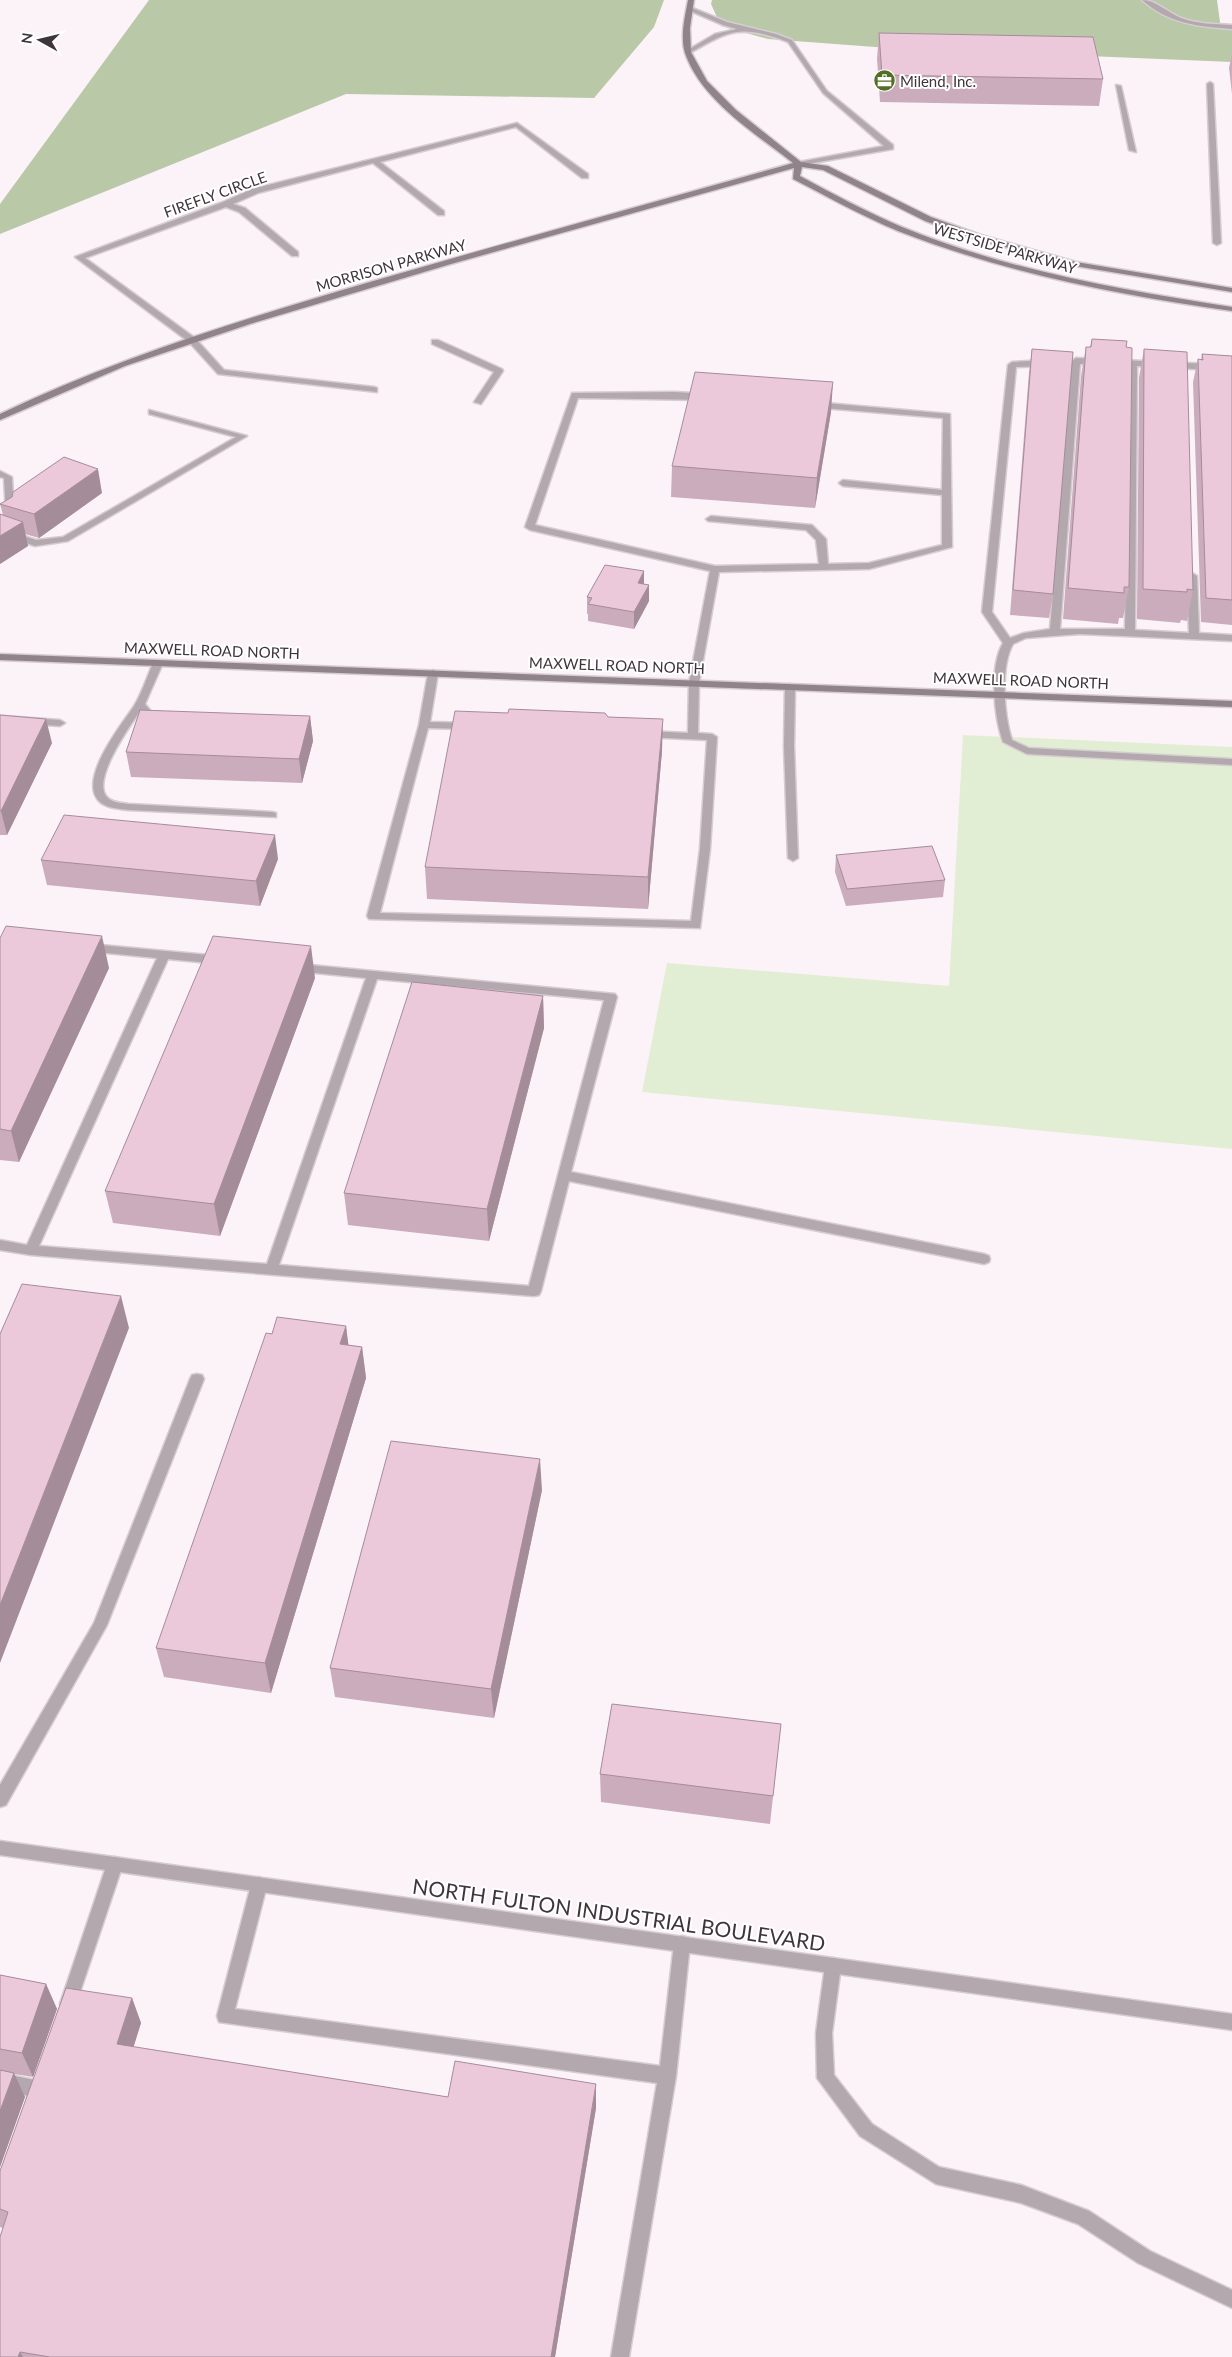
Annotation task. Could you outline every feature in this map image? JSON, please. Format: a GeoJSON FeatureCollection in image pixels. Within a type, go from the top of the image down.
{"type":"FeatureCollection","features":[{"type":"Feature","properties":{"kind":"street"},"geometry":{"type":"LineString","coordinates":[[690,9],[725,24],[774,35],[790,41],[826,92],[890,147],[799,164],[717,97],[704,82],[688,52],[687,28],[691,0]]}},
{"type":"Feature","properties":{"kind":"street"},"geometry":{"type":"LineString","coordinates":[[1145,0],[1166,15],[1181,22],[1194,25],[1232,27]]}},
{"type":"Feature","properties":{"kind":"street"},"geometry":{"type":"LineString","coordinates":[[688,52],[717,35],[742,29]]}},
{"type":"Feature","properties":{"kind":"street"},"geometry":{"type":"LineString","coordinates":[[1210,84],[1217,243]]}},
{"type":"Feature","properties":{"kind":"street"},"geometry":{"type":"LineString","coordinates":[[1118,86],[1133,150]]}},
{"type":"Feature","properties":{"kind":"street","name":"FIREFLY CIRCLE"},"geometry":{"type":"LineString","coordinates":[[374,390],[221,372],[192,340],[79,257],[226,204],[255,191],[518,125],[585,176]]}},
{"type":"Feature","properties":{"kind":"street"},"geometry":{"type":"LineString","coordinates":[[375,161],[441,213]]}},
{"type":"Feature","properties":{"kind":"street","name":"WESTSIDE PARKWAY"},"geometry":{"type":"LineString","coordinates":[[1232,290],[1076,264],[993,241],[928,219],[860,188],[825,168],[799,164],[796,177],[824,194],[904,232],[957,251],[1062,280],[1232,309]]}},
{"type":"Feature","properties":{"kind":"street","name":"MORRISON PARKWAY"},"geometry":{"type":"LineString","coordinates":[[0,417],[85,379],[192,340],[384,281],[799,164]]}},
{"type":"Feature","properties":{"kind":"street"},"geometry":{"type":"LineString","coordinates":[[226,204],[242,210],[295,254]]}},
{"type":"Feature","properties":{"kind":"street"},"geometry":{"type":"LineString","coordinates":[[435,342],[498,371],[478,402]]}},
{"type":"Feature","properties":{"kind":"street"},"geometry":{"type":"LineString","coordinates":[[1055,632],[1067,362]]}},
{"type":"Feature","properties":{"kind":"street"},"geometry":{"type":"LineString","coordinates":[[1008,643],[987,612],[1012,365],[1067,362],[1132,364],[1187,371],[1232,368]]}},
{"type":"Feature","properties":{"kind":"street"},"geometry":{"type":"LineString","coordinates":[[1130,634],[1132,364]]}},
{"type":"Feature","properties":{"kind":"street"},"geometry":{"type":"LineString","coordinates":[[714,398],[675,394],[575,395],[530,527],[714,570],[869,566],[947,547],[947,416],[801,404]]}},
{"type":"Feature","properties":{"kind":"street"},"geometry":{"type":"LineString","coordinates":[[0,531],[35,543],[65,539],[243,436],[152,412]]}},
{"type":"Feature","properties":{"kind":"street"},"geometry":{"type":"LineString","coordinates":[[0,474],[8,477],[11,519],[0,526]]}},
{"type":"Feature","properties":{"kind":"street"},"geometry":{"type":"LineString","coordinates":[[843,483],[947,493]]}},
{"type":"Feature","properties":{"kind":"street"},"geometry":{"type":"LineString","coordinates":[[711,519],[809,528],[820,539],[824,567]]}},
{"type":"Feature","properties":{"kind":"street"},"geometry":{"type":"LineString","coordinates":[[1192,569],[1194,637]]}},
{"type":"Feature","properties":{"kind":"street"},"geometry":{"type":"LineString","coordinates":[[693,736],[694,683],[714,570]]}},
{"type":"Feature","properties":{"kind":"street"},"geometry":{"type":"LineString","coordinates":[[1232,638],[1055,632],[1017,637],[1008,643],[1004,650],[1000,694],[1001,718],[1008,742],[1027,751],[1232,762]]}},
{"type":"Feature","properties":{"kind":"street","name":"MAXWELL ROAD NORTH"},"geometry":{"type":"LineString","coordinates":[[0,657],[1232,704]]}},
{"type":"Feature","properties":{"kind":"street"},"geometry":{"type":"LineString","coordinates":[[158,662],[140,704],[116,738],[102,771],[97,787],[101,797],[110,804],[129,807],[272,816]]}},
{"type":"Feature","properties":{"kind":"street"},"geometry":{"type":"LineString","coordinates":[[432,673],[424,725],[374,916],[696,925],[705,849],[712,737],[634,733]]}},
{"type":"Feature","properties":{"kind":"street"},"geometry":{"type":"LineString","coordinates":[[790,687],[789,746],[793,858]]}},
{"type":"Feature","properties":{"kind":"street"},"geometry":{"type":"LineString","coordinates":[[140,704],[150,715]]}},
{"type":"Feature","properties":{"kind":"street"},"geometry":{"type":"LineString","coordinates":[[0,719],[60,723]]}},
{"type":"Feature","properties":{"kind":"street"},"geometry":{"type":"LineString","coordinates":[[424,725],[484,727]]}},
{"type":"Feature","properties":{"kind":"street"},"geometry":{"type":"LineString","coordinates":[[77,947],[234,962]]}},
{"type":"Feature","properties":{"kind":"street"},"geometry":{"type":"LineString","coordinates":[[31,1250],[164,955]]}},
{"type":"Feature","properties":{"kind":"street"},"geometry":{"type":"LineString","coordinates":[[0,1245],[31,1250],[534,1291],[610,997],[284,966]]}},
{"type":"Feature","properties":{"kind":"street"},"geometry":{"type":"LineString","coordinates":[[271,1270],[373,975]]}},
{"type":"Feature","properties":{"kind":"street"},"geometry":{"type":"LineString","coordinates":[[564,1175],[984,1259]]}},
{"type":"Feature","properties":{"kind":"street"},"geometry":{"type":"LineString","coordinates":[[0,1800],[100,1625],[197,1379]]}},
{"type":"Feature","properties":{"kind":"street","name":"NORTH FULTON INDUSTRIAL BOULEVARD"},"geometry":{"type":"LineString","coordinates":[[0,1848],[1232,2022]]}},
{"type":"Feature","properties":{"kind":"street"},"geometry":{"type":"LineString","coordinates":[[64,2017],[115,1864]]}},
{"type":"Feature","properties":{"kind":"street"},"geometry":{"type":"LineString","coordinates":[[259,1885],[225,2016],[667,2076]]}},
{"type":"Feature","properties":{"kind":"street"},"geometry":{"type":"LineString","coordinates":[[620,2357],[667,2076],[682,1944]]}},
{"type":"Feature","properties":{"kind":"street"},"geometry":{"type":"LineString","coordinates":[[833,1966],[824,2032],[826,2078],[866,2130],[936,2174],[1021,2194],[1083,2217],[1144,2258],[1232,2299]]}},
{"type":"Feature","properties":{"kind":"street"},"geometry":{"type":"LineString","coordinates":[[0,2082],[36,2094],[45,2070]]}},
{"type":"Feature","properties":{"kind":"green space"},"geometry":{"type":"Polygon","coordinates":[[[149,0],[664,0],[654,27],[594,98],[346,94],[0,234],[0,204],[149,0]]]}},
{"type":"Feature","properties":{"kind":"green space"},"geometry":{"type":"Polygon","coordinates":[[[712,0],[1217,0],[1221,29],[1232,30],[1232,62],[875,47],[768,39],[721,26],[711,4],[712,0]]]}},
{"type":"Feature","properties":{"kind":"green space"},"geometry":{"type":"Polygon","coordinates":[[[963,735],[1232,747],[1232,1149],[642,1092],[667,963],[949,986],[963,735]]]}},
{"type":"Feature","properties":{"kind":"building"},"geometry":{"type":"Polygon","coordinates":[[[879,33],[1093,37],[1103,79],[882,75],[879,33]]]}},
{"type":"Feature","properties":{"kind":"building"},"geometry":{"type":"Polygon","coordinates":[[[1092,339],[1127,341],[1126,347],[1132,348],[1129,587],[1124,587],[1124,593],[1068,588],[1086,347],[1091,347],[1092,339]]]}},
{"type":"Feature","properties":{"kind":"building"},"geometry":{"type":"Polygon","coordinates":[[[1032,349],[1073,352],[1053,594],[1013,590],[1032,349]]]}},
{"type":"Feature","properties":{"kind":"building"},"geometry":{"type":"Polygon","coordinates":[[[1144,349],[1187,352],[1193,590],[1187,589],[1187,592],[1143,589],[1144,349]]]}},
{"type":"Feature","properties":{"kind":"building"},"geometry":{"type":"Polygon","coordinates":[[[1202,354],[1232,356],[1232,600],[1206,598],[1198,359],[1203,360],[1202,354]]]}},
{"type":"Feature","properties":{"kind":"building"},"geometry":{"type":"Polygon","coordinates":[[[695,372],[833,382],[817,478],[672,466],[695,372]]]}},
{"type":"Feature","properties":{"kind":"building"},"geometry":{"type":"Polygon","coordinates":[[[64,457],[98,469],[34,514],[0,504],[12,497],[13,492],[64,457]]]}},
{"type":"Feature","properties":{"kind":"building"},"geometry":{"type":"Polygon","coordinates":[[[0,514],[23,522],[0,536],[0,514]]]}},
{"type":"Feature","properties":{"kind":"building"},"geometry":{"type":"Polygon","coordinates":[[[605,565],[644,571],[638,583],[649,585],[634,612],[588,604],[592,598],[587,597],[605,565]]]}},
{"type":"Feature","properties":{"kind":"building"},"geometry":{"type":"Polygon","coordinates":[[[509,709],[605,713],[608,717],[663,719],[648,877],[425,867],[455,711],[508,713],[509,709]]]}},
{"type":"Feature","properties":{"kind":"building"},"geometry":{"type":"Polygon","coordinates":[[[140,710],[310,716],[299,759],[126,752],[140,710]]]}},
{"type":"Feature","properties":{"kind":"building"},"geometry":{"type":"Polygon","coordinates":[[[0,715],[46,719],[1,811],[0,811],[0,715]]]}},
{"type":"Feature","properties":{"kind":"building"},"geometry":{"type":"Polygon","coordinates":[[[64,815],[275,835],[256,881],[41,860],[64,815]]]}},
{"type":"Feature","properties":{"kind":"building"},"geometry":{"type":"Polygon","coordinates":[[[932,846],[945,880],[847,889],[836,855],[932,846]]]}},
{"type":"Feature","properties":{"kind":"building"},"geometry":{"type":"Polygon","coordinates":[[[6,926],[102,936],[11,1131],[0,1129],[0,938],[6,926]]]}},
{"type":"Feature","properties":{"kind":"building"},"geometry":{"type":"Polygon","coordinates":[[[213,936],[311,946],[214,1204],[105,1191],[213,936]]]}},
{"type":"Feature","properties":{"kind":"building"},"geometry":{"type":"Polygon","coordinates":[[[412,982],[543,996],[487,1209],[344,1193],[412,982]]]}},
{"type":"Feature","properties":{"kind":"building"},"geometry":{"type":"Polygon","coordinates":[[[22,1284],[121,1296],[0,1605],[0,1334],[22,1284]]]}},
{"type":"Feature","properties":{"kind":"building"},"geometry":{"type":"Polygon","coordinates":[[[277,1317],[346,1326],[340,1344],[362,1347],[265,1663],[156,1648],[266,1333],[272,1334],[277,1317]]]}},
{"type":"Feature","properties":{"kind":"building"},"geometry":{"type":"Polygon","coordinates":[[[391,1441],[540,1459],[491,1689],[330,1668],[391,1441]]]}},
{"type":"Feature","properties":{"kind":"building"},"geometry":{"type":"Polygon","coordinates":[[[612,1704],[781,1724],[773,1796],[600,1774],[612,1704]]]}},
{"type":"Feature","properties":{"kind":"building"},"geometry":{"type":"Polygon","coordinates":[[[0,1975],[46,1984],[22,2053],[0,2049],[0,1975]]]}},
{"type":"Feature","properties":{"kind":"building"},"geometry":{"type":"Polygon","coordinates":[[[66,1988],[132,1998],[117,2044],[448,2097],[455,2061],[596,2084],[551,2357],[50,2357],[20,2352],[18,2357],[0,2357],[0,2237],[8,2212],[0,2209],[0,2171],[66,1988]]]}},
{"type":"Feature","properties":{"kind":"building"},"geometry":{"type":"Polygon","coordinates":[[[0,2070],[14,2073],[0,2111],[0,2070]]]}},
{"type":"Feature","properties":{"kind":"place","name":"Milend, Inc."},"geometry":{"type":"Point","coordinates":[884,81]}}]}
